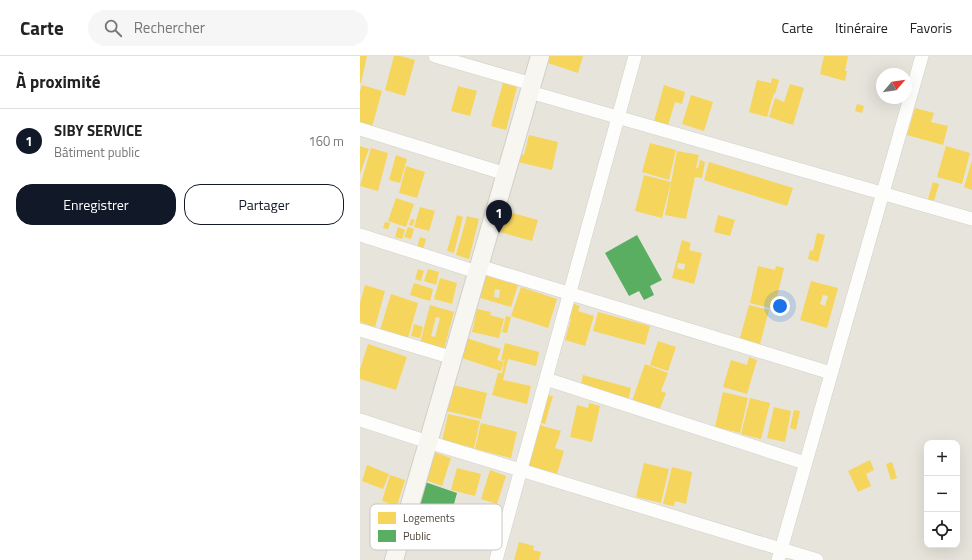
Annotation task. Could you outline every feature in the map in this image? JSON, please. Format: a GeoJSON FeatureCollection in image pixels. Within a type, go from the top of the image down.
{"type":"FeatureCollection","features":[{"type":"Feature","properties":{"kind":"street"},"geometry":{"type":"LineString","coordinates":[[437,56],[618,117],[972,219]]}},
{"type":"Feature","properties":{"kind":"street"},"geometry":{"type":"LineString","coordinates":[[410,504],[540,56]]}},
{"type":"Feature","properties":{"kind":"street"},"geometry":{"type":"LineString","coordinates":[[502,538],[635,56]]}},
{"type":"Feature","properties":{"kind":"street"},"geometry":{"type":"LineString","coordinates":[[779,554],[922,56]]}},
{"type":"Feature","properties":{"kind":"street"},"geometry":{"type":"LineString","coordinates":[[360,129],[506,174]]}},
{"type":"Feature","properties":{"kind":"street"},"geometry":{"type":"LineString","coordinates":[[360,235],[478,269],[570,293],[831,373]]}},
{"type":"Feature","properties":{"kind":"street"},"geometry":{"type":"LineString","coordinates":[[360,330],[452,358]]}},
{"type":"Feature","properties":{"kind":"street"},"geometry":{"type":"LineString","coordinates":[[546,379],[805,463]]}},
{"type":"Feature","properties":{"kind":"street"},"geometry":{"type":"LineString","coordinates":[[360,420],[521,470],[779,554],[817,560]]}},
{"type":"Feature","properties":{"kind":"street"},"geometry":{"type":"LineString","coordinates":[[394,560],[397,550]]}},
{"type":"Feature","properties":{"kind":"street"},"geometry":{"type":"LineString","coordinates":[[496,560],[499,550]]}},
{"type":"Feature","properties":{"kind":"shaded area"},"geometry":{"type":"Polygon","coordinates":[[[360,56],[972,56],[972,560],[360,560],[360,56]]]}},
{"type":"Feature","properties":{"kind":"building: Logements"},"geometry":{"type":"Polygon","coordinates":[[[360,56],[367,56],[361,83],[360,83],[360,56]]]}},
{"type":"Feature","properties":{"kind":"building: Logements"},"geometry":{"type":"Polygon","coordinates":[[[394,56],[415,60],[405,96],[385,90],[394,56]]]}},
{"type":"Feature","properties":{"kind":"building: Logements"},"geometry":{"type":"Polygon","coordinates":[[[547,56],[583,56],[578,73],[545,62],[547,56]]]}},
{"type":"Feature","properties":{"kind":"building: Logements"},"geometry":{"type":"Polygon","coordinates":[[[824,56],[848,56],[845,81],[820,74],[824,56]]]}},
{"type":"Feature","properties":{"kind":"building: Logements"},"geometry":{"type":"Polygon","coordinates":[[[772,78],[779,80],[767,117],[749,112],[757,80],[771,83],[772,78]]]}},
{"type":"Feature","properties":{"kind":"building: Logements"},"geometry":{"type":"Polygon","coordinates":[[[503,83],[517,87],[506,130],[491,126],[503,83]]]}},
{"type":"Feature","properties":{"kind":"building: Logements"},"geometry":{"type":"Polygon","coordinates":[[[790,84],[804,88],[793,125],[769,117],[775,98],[784,102],[790,84]]]}},
{"type":"Feature","properties":{"kind":"building: Logements"},"geometry":{"type":"Polygon","coordinates":[[[362,85],[382,91],[372,127],[360,123],[360,91],[362,85]]]}},
{"type":"Feature","properties":{"kind":"building: Logements"},"geometry":{"type":"Polygon","coordinates":[[[664,85],[685,92],[682,104],[675,102],[667,129],[653,125],[664,85]]]}},
{"type":"Feature","properties":{"kind":"building: Logements"},"geometry":{"type":"Polygon","coordinates":[[[458,86],[477,91],[470,116],[451,111],[458,86]]]}},
{"type":"Feature","properties":{"kind":"building: Logements"},"geometry":{"type":"Polygon","coordinates":[[[691,95],[713,102],[704,131],[682,124],[691,95]]]}},
{"type":"Feature","properties":{"kind":"building: Logements"},"geometry":{"type":"Polygon","coordinates":[[[857,104],[864,106],[862,113],[855,111],[857,104]]]}},
{"type":"Feature","properties":{"kind":"building: Logements"},"geometry":{"type":"Polygon","coordinates":[[[915,108],[934,113],[931,122],[948,126],[943,145],[907,135],[915,108]]]}},
{"type":"Feature","properties":{"kind":"building: Logements"},"geometry":{"type":"Polygon","coordinates":[[[529,135],[558,142],[552,170],[518,162],[520,154],[524,155],[529,135]]]}},
{"type":"Feature","properties":{"kind":"building: Logements"},"geometry":{"type":"Polygon","coordinates":[[[650,143],[676,150],[669,180],[642,172],[650,143]]]}},
{"type":"Feature","properties":{"kind":"building: Logements"},"geometry":{"type":"Polygon","coordinates":[[[360,146],[369,149],[360,174],[360,146]]]}},
{"type":"Feature","properties":{"kind":"building: Logements"},"geometry":{"type":"Polygon","coordinates":[[[946,146],[970,153],[962,184],[937,177],[946,146]]]}},
{"type":"Feature","properties":{"kind":"building: Logements"},"geometry":{"type":"Polygon","coordinates":[[[371,148],[388,153],[378,191],[360,186],[371,148]]]}},
{"type":"Feature","properties":{"kind":"building: Logements"},"geometry":{"type":"Polygon","coordinates":[[[677,151],[699,155],[696,168],[698,168],[700,160],[705,162],[702,178],[695,177],[686,219],[665,215],[677,151]]]}},
{"type":"Feature","properties":{"kind":"building: Logements"},"geometry":{"type":"Polygon","coordinates":[[[396,155],[407,159],[400,183],[389,180],[396,155]]]}},
{"type":"Feature","properties":{"kind":"building: Logements"},"geometry":{"type":"Polygon","coordinates":[[[972,160],[972,190],[964,187],[972,160]]]}},
{"type":"Feature","properties":{"kind":"building: Logements"},"geometry":{"type":"Polygon","coordinates":[[[709,162],[793,188],[787,206],[704,180],[709,162]]]}},
{"type":"Feature","properties":{"kind":"building: Logements"},"geometry":{"type":"Polygon","coordinates":[[[406,166],[425,172],[417,198],[399,193],[406,166]]]}},
{"type":"Feature","properties":{"kind":"building: Logements"},"geometry":{"type":"Polygon","coordinates":[[[644,175],[671,182],[662,218],[635,211],[644,175]]]}},
{"type":"Feature","properties":{"kind":"building: Logements"},"geometry":{"type":"Polygon","coordinates":[[[933,182],[939,184],[934,201],[928,199],[933,182]]]}},
{"type":"Feature","properties":{"kind":"building: Logements"},"geometry":{"type":"Polygon","coordinates":[[[396,198],[414,204],[406,227],[388,221],[396,198]]]}},
{"type":"Feature","properties":{"kind":"building: Logements"},"geometry":{"type":"Polygon","coordinates":[[[420,207],[435,211],[429,231],[414,227],[420,207]]]}},
{"type":"Feature","properties":{"kind":"building: Logements"},"geometry":{"type":"Polygon","coordinates":[[[502,210],[538,220],[532,241],[497,231],[502,210]]]}},
{"type":"Feature","properties":{"kind":"building: Logements"},"geometry":{"type":"Polygon","coordinates":[[[457,215],[463,217],[454,253],[447,251],[457,215]]]}},
{"type":"Feature","properties":{"kind":"building: Logements"},"geometry":{"type":"Polygon","coordinates":[[[718,215],[735,220],[730,236],[714,232],[718,215]]]}},
{"type":"Feature","properties":{"kind":"building: Logements"},"geometry":{"type":"Polygon","coordinates":[[[467,216],[479,219],[469,259],[456,255],[467,216]]]}},
{"type":"Feature","properties":{"kind":"building: Logements"},"geometry":{"type":"Polygon","coordinates":[[[411,219],[415,220],[412,226],[409,225],[411,219]]]}},
{"type":"Feature","properties":{"kind":"building: Logements"},"geometry":{"type":"Polygon","coordinates":[[[385,222],[390,223],[388,229],[383,228],[385,222]]]}},
{"type":"Feature","properties":{"kind":"building: Logements"},"geometry":{"type":"Polygon","coordinates":[[[398,227],[405,230],[402,239],[395,237],[398,227]]]}},
{"type":"Feature","properties":{"kind":"building: Logements"},"geometry":{"type":"Polygon","coordinates":[[[408,227],[414,229],[411,239],[404,237],[408,227]]]}},
{"type":"Feature","properties":{"kind":"building: Logements"},"geometry":{"type":"Polygon","coordinates":[[[817,233],[825,235],[818,262],[808,259],[810,250],[813,251],[817,233]]]}},
{"type":"Feature","properties":{"kind":"building: Logements"},"geometry":{"type":"Polygon","coordinates":[[[420,237],[426,239],[423,250],[417,248],[420,237]]]}},
{"type":"Feature","properties":{"kind":"building: Logements"},"geometry":{"type":"Polygon","coordinates":[[[682,240],[691,243],[689,250],[702,253],[694,284],[672,278],[682,240]],[[678,263],[677,268],[684,270],[685,264],[678,263]]]}},
{"type":"Feature","properties":{"kind":"building: Logements"},"geometry":{"type":"Polygon","coordinates":[[[758,266],[775,270],[776,266],[784,268],[774,309],[750,303],[758,266]]]}},
{"type":"Feature","properties":{"kind":"building: Logements"},"geometry":{"type":"Polygon","coordinates":[[[418,269],[424,271],[421,281],[415,279],[418,269]]]}},
{"type":"Feature","properties":{"kind":"building: Logements"},"geometry":{"type":"Polygon","coordinates":[[[428,269],[439,272],[436,285],[424,281],[428,269]]]}},
{"type":"Feature","properties":{"kind":"building: Logements"},"geometry":{"type":"Polygon","coordinates":[[[484,275],[518,285],[511,307],[477,297],[484,275]],[[495,289],[494,297],[499,298],[500,290],[495,289]]]}},
{"type":"Feature","properties":{"kind":"building: Logements"},"geometry":{"type":"Polygon","coordinates":[[[440,278],[457,283],[452,304],[434,299],[440,278]]]}},
{"type":"Feature","properties":{"kind":"building: Logements"},"geometry":{"type":"Polygon","coordinates":[[[811,281],[838,288],[827,328],[800,320],[811,281]],[[823,295],[820,304],[825,306],[828,296],[823,295]]]}},
{"type":"Feature","properties":{"kind":"building: Logements"},"geometry":{"type":"Polygon","coordinates":[[[414,283],[433,289],[430,301],[410,295],[414,283]]]}},
{"type":"Feature","properties":{"kind":"building: Logements"},"geometry":{"type":"Polygon","coordinates":[[[365,285],[385,291],[375,327],[360,322],[360,303],[365,285]]]}},
{"type":"Feature","properties":{"kind":"building: Logements"},"geometry":{"type":"Polygon","coordinates":[[[521,287],[557,299],[548,328],[511,316],[521,287]]]}},
{"type":"Feature","properties":{"kind":"building: Logements"},"geometry":{"type":"Polygon","coordinates":[[[391,294],[418,303],[408,338],[380,330],[391,294]]]}},
{"type":"Feature","properties":{"kind":"building: Logements"},"geometry":{"type":"Polygon","coordinates":[[[571,303],[580,306],[578,311],[594,316],[585,346],[565,340],[571,319],[567,318],[571,303]]]}},
{"type":"Feature","properties":{"kind":"building: Logements"},"geometry":{"type":"Polygon","coordinates":[[[430,305],[454,312],[444,349],[420,343],[430,305]],[[436,317],[431,336],[435,337],[440,318],[436,317]]]}},
{"type":"Feature","properties":{"kind":"building: Logements"},"geometry":{"type":"Polygon","coordinates":[[[749,305],[769,310],[760,344],[740,338],[749,305]]]}},
{"type":"Feature","properties":{"kind":"building: Logements"},"geometry":{"type":"Polygon","coordinates":[[[477,309],[491,312],[490,315],[504,319],[499,338],[472,332],[477,309]]]}},
{"type":"Feature","properties":{"kind":"building: Logements"},"geometry":{"type":"Polygon","coordinates":[[[598,312],[650,326],[645,345],[593,331],[598,312]]]}},
{"type":"Feature","properties":{"kind":"building: Logements"},"geometry":{"type":"Polygon","coordinates":[[[506,316],[511,317],[507,333],[502,332],[506,316]]]}},
{"type":"Feature","properties":{"kind":"building: Logements"},"geometry":{"type":"Polygon","coordinates":[[[414,324],[423,327],[420,338],[411,336],[414,324]]]}},
{"type":"Feature","properties":{"kind":"building: Logements"},"geometry":{"type":"Polygon","coordinates":[[[466,338],[501,349],[497,360],[504,362],[501,371],[459,357],[466,338]]]}},
{"type":"Feature","properties":{"kind":"building: Logements"},"geometry":{"type":"Polygon","coordinates":[[[658,341],[676,347],[668,371],[650,365],[658,341]]]}},
{"type":"Feature","properties":{"kind":"building: Logements"},"geometry":{"type":"Polygon","coordinates":[[[505,343],[539,352],[536,366],[508,359],[503,380],[531,386],[527,404],[492,395],[498,373],[502,373],[505,358],[504,361],[501,360],[505,343]]]}},
{"type":"Feature","properties":{"kind":"building: Logements"},"geometry":{"type":"Polygon","coordinates":[[[368,344],[407,357],[396,390],[360,379],[360,369],[368,344]]]}},
{"type":"Feature","properties":{"kind":"building: Logements"},"geometry":{"type":"Polygon","coordinates":[[[749,357],[757,360],[747,394],[723,387],[731,360],[747,365],[749,357]]]}},
{"type":"Feature","properties":{"kind":"building: Logements"},"geometry":{"type":"Polygon","coordinates":[[[645,364],[668,373],[661,391],[666,393],[659,411],[632,401],[645,364]]]}},
{"type":"Feature","properties":{"kind":"building: Logements"},"geometry":{"type":"Polygon","coordinates":[[[583,375],[631,388],[628,401],[580,388],[583,375]]]}},
{"type":"Feature","properties":{"kind":"building: Logements"},"geometry":{"type":"Polygon","coordinates":[[[453,385],[487,393],[481,419],[447,411],[453,385]]]}},
{"type":"Feature","properties":{"kind":"building: Logements"},"geometry":{"type":"Polygon","coordinates":[[[723,392],[748,398],[740,433],[715,427],[723,392]]]}},
{"type":"Feature","properties":{"kind":"building: Logements"},"geometry":{"type":"Polygon","coordinates":[[[547,395],[553,396],[545,424],[539,422],[547,395]]]}},
{"type":"Feature","properties":{"kind":"building: Logements"},"geometry":{"type":"Polygon","coordinates":[[[750,398],[770,403],[761,439],[741,434],[750,398]]]}},
{"type":"Feature","properties":{"kind":"building: Logements"},"geometry":{"type":"Polygon","coordinates":[[[589,403],[600,406],[592,442],[570,437],[577,405],[588,408],[589,403]]]}},
{"type":"Feature","properties":{"kind":"building: Logements"},"geometry":{"type":"Polygon","coordinates":[[[774,407],[791,411],[785,442],[767,438],[774,407]]]}},
{"type":"Feature","properties":{"kind":"building: Logements"},"geometry":{"type":"Polygon","coordinates":[[[794,410],[800,411],[796,430],[790,428],[794,410]]]}},
{"type":"Feature","properties":{"kind":"building: Logements"},"geometry":{"type":"Polygon","coordinates":[[[448,414],[480,421],[474,448],[442,441],[448,414]]]}},
{"type":"Feature","properties":{"kind":"building: Logements"},"geometry":{"type":"Polygon","coordinates":[[[481,423],[517,432],[511,458],[475,449],[481,423]]]}},
{"type":"Feature","properties":{"kind":"building: Logements"},"geometry":{"type":"Polygon","coordinates":[[[539,425],[561,431],[555,448],[564,451],[557,474],[527,465],[539,425]]]}},
{"type":"Feature","properties":{"kind":"building: Logements"},"geometry":{"type":"Polygon","coordinates":[[[431,451],[451,458],[442,486],[423,479],[431,451]]]}},
{"type":"Feature","properties":{"kind":"building: Logements"},"geometry":{"type":"Polygon","coordinates":[[[870,460],[874,470],[866,474],[871,486],[858,492],[848,471],[870,460]]]}},
{"type":"Feature","properties":{"kind":"building: Logements"},"geometry":{"type":"Polygon","coordinates":[[[892,462],[897,478],[891,480],[886,464],[892,462]]]}},
{"type":"Feature","properties":{"kind":"building: Logements"},"geometry":{"type":"Polygon","coordinates":[[[644,463],[669,469],[661,503],[636,497],[644,463]]]}},
{"type":"Feature","properties":{"kind":"building: Logements"},"geometry":{"type":"Polygon","coordinates":[[[367,465],[389,474],[383,489],[362,481],[367,465]]]}},
{"type":"Feature","properties":{"kind":"building: Logements"},"geometry":{"type":"Polygon","coordinates":[[[672,467],[692,472],[686,504],[675,501],[674,506],[663,504],[672,467]]]}},
{"type":"Feature","properties":{"kind":"building: Logements"},"geometry":{"type":"Polygon","coordinates":[[[457,468],[481,474],[475,496],[451,490],[457,468]]]}},
{"type":"Feature","properties":{"kind":"building: Logements"},"geometry":{"type":"Polygon","coordinates":[[[490,470],[506,476],[497,504],[481,499],[490,470]]]}},
{"type":"Feature","properties":{"kind":"building: Logements"},"geometry":{"type":"Polygon","coordinates":[[[390,475],[405,480],[398,504],[391,504],[382,501],[390,475]]]}},
{"type":"Feature","properties":{"kind":"building: Logements"},"geometry":{"type":"Polygon","coordinates":[[[519,542],[534,546],[533,550],[541,552],[539,560],[514,560],[519,542]]]}},
{"type":"Feature","properties":{"kind":"building: Public"},"geometry":{"type":"Polygon","coordinates":[[[637,235],[662,280],[650,286],[654,295],[644,300],[639,291],[629,296],[605,253],[637,235]]]}},
{"type":"Feature","properties":{"kind":"building: Public"},"geometry":{"type":"Polygon","coordinates":[[[425,482],[457,493],[454,504],[418,504],[425,482]]]}},
{"type":"Feature","properties":{"kind":"place","name":"SIBY SERVICE"},"geometry":{"type":"Point","coordinates":[499,233]}}]}
